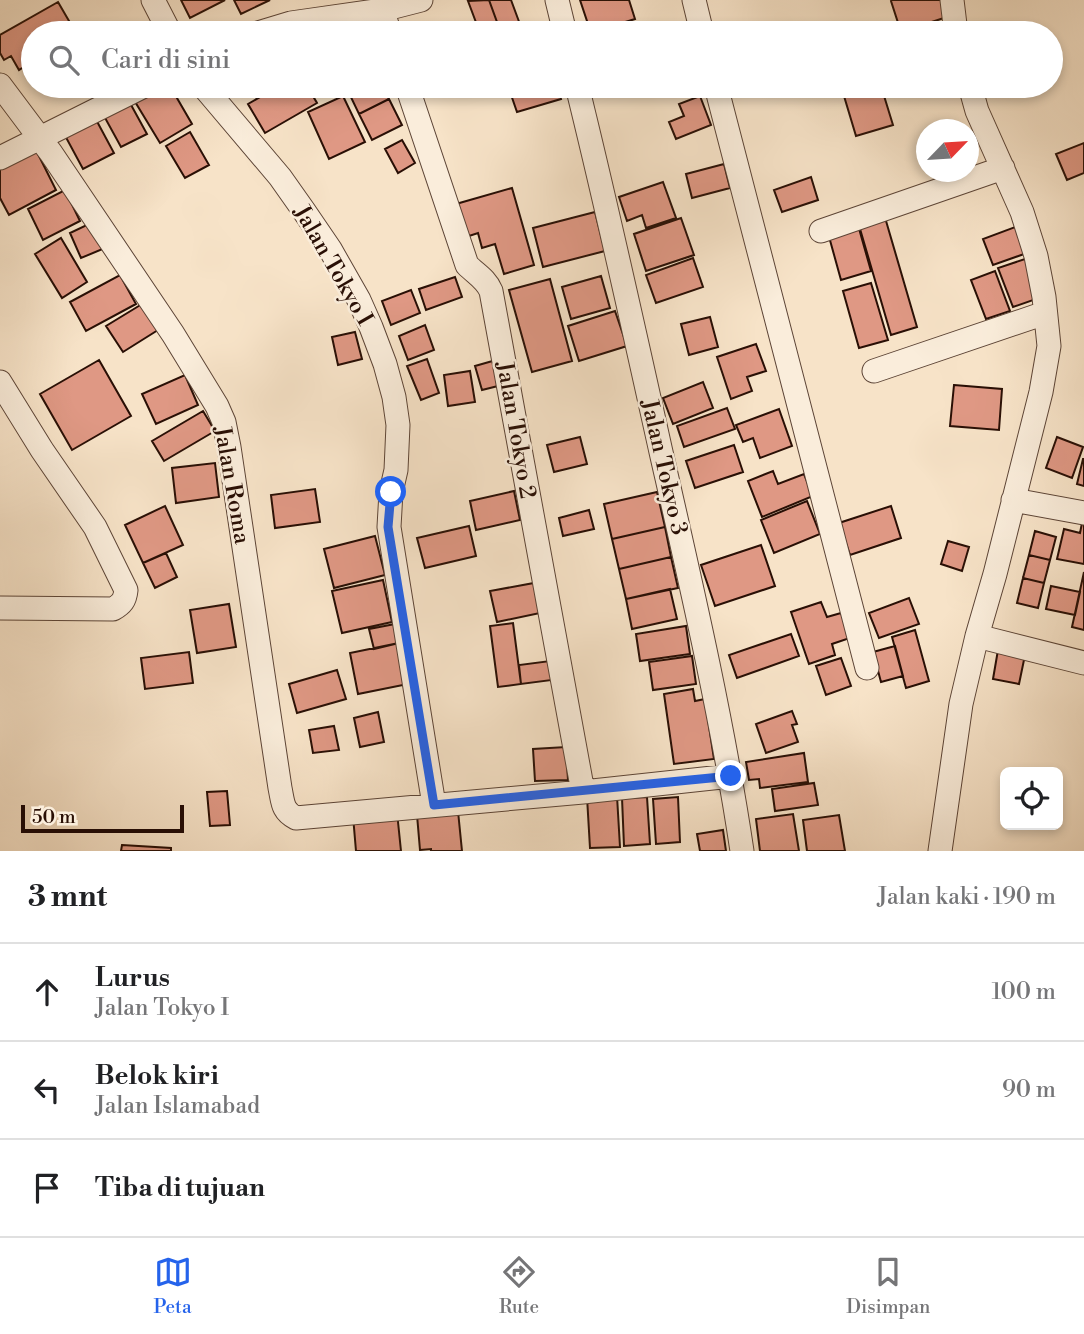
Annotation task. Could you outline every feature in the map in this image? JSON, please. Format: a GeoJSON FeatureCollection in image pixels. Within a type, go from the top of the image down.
{"type":"FeatureCollection","features":[{"type":"Feature","properties":{"kind":"street"},"geometry":{"type":"LineString","coordinates":[[153,0],[164,21]]}},
{"type":"Feature","properties":{"kind":"street"},"geometry":{"type":"LineString","coordinates":[[305,21],[382,10],[421,0]]}},
{"type":"Feature","properties":{"kind":"street"},"geometry":{"type":"LineString","coordinates":[[557,0],[562,21]]}},
{"type":"Feature","properties":{"kind":"street"},"geometry":{"type":"LineString","coordinates":[[694,0],[699,21]]}},
{"type":"Feature","properties":{"kind":"street"},"geometry":{"type":"LineString","coordinates":[[952,0],[955,21]]}},
{"type":"Feature","properties":{"kind":"street"},"geometry":{"type":"LineString","coordinates":[[382,10],[386,21]]}},
{"type":"Feature","properties":{"kind":"street","name":"Jalan Roma"},"geometry":{"type":"LineString","coordinates":[[0,85],[40,138],[173,334],[206,386],[223,422],[287,814],[296,818],[434,805]]}},
{"type":"Feature","properties":{"kind":"street"},"geometry":{"type":"LineString","coordinates":[[0,158],[120,98]]}},
{"type":"Feature","properties":{"kind":"street","name":"Jalan Tokyo I"},"geometry":{"type":"LineString","coordinates":[[213,98],[280,177],[330,249],[359,300],[384,364],[394,397],[398,425],[396,470],[388,527],[434,805]]}},
{"type":"Feature","properties":{"kind":"street","name":"Jalan Tokyo 2"},"geometry":{"type":"LineString","coordinates":[[411,98],[467,265],[488,283],[491,291],[583,792]]}},
{"type":"Feature","properties":{"kind":"street","name":"Jalan Tokyo 3"},"geometry":{"type":"LineString","coordinates":[[580,98],[678,525],[731,776],[742,851]]}},
{"type":"Feature","properties":{"kind":"street"},"geometry":{"type":"LineString","coordinates":[[719,98],[867,668]]}},
{"type":"Feature","properties":{"kind":"street"},"geometry":{"type":"LineString","coordinates":[[940,851],[961,704],[1043,380],[1049,346],[1036,256],[1022,212],[973,98]]}},
{"type":"Feature","properties":{"kind":"street"},"geometry":{"type":"LineString","coordinates":[[821,231],[1003,168]]}},
{"type":"Feature","properties":{"kind":"street"},"geometry":{"type":"LineString","coordinates":[[874,371],[1045,313]]}},
{"type":"Feature","properties":{"kind":"street"},"geometry":{"type":"LineString","coordinates":[[0,382],[42,450],[95,527],[126,590],[121,605],[113,609],[0,608]]}},
{"type":"Feature","properties":{"kind":"street"},"geometry":{"type":"LineString","coordinates":[[1013,500],[1084,513]]}},
{"type":"Feature","properties":{"kind":"street"},"geometry":{"type":"LineString","coordinates":[[977,636],[1084,663]]}},
{"type":"Feature","properties":{"kind":"street"},"geometry":{"type":"LineString","coordinates":[[434,805],[731,776]]}},
{"type":"Feature","properties":{"kind":"building"},"geometry":{"type":"Polygon","coordinates":[[[181,0],[225,0],[190,18],[181,0]]]}},
{"type":"Feature","properties":{"kind":"building"},"geometry":{"type":"Polygon","coordinates":[[[234,0],[270,0],[241,14],[234,0]]]}},
{"type":"Feature","properties":{"kind":"building"},"geometry":{"type":"Polygon","coordinates":[[[489,0],[497,21],[476,21],[468,1],[489,0]]]}},
{"type":"Feature","properties":{"kind":"building"},"geometry":{"type":"Polygon","coordinates":[[[489,0],[511,0],[519,21],[497,21],[489,0]]]}},
{"type":"Feature","properties":{"kind":"building"},"geometry":{"type":"Polygon","coordinates":[[[580,0],[629,0],[635,19],[629,21],[587,21],[580,0]]]}},
{"type":"Feature","properties":{"kind":"building"},"geometry":{"type":"Polygon","coordinates":[[[945,0],[950,16],[935,21],[897,21],[891,1],[945,0]]]}},
{"type":"Feature","properties":{"kind":"building"},"geometry":{"type":"Polygon","coordinates":[[[58,2],[69,21],[25,21],[58,2]]]}},
{"type":"Feature","properties":{"kind":"building"},"geometry":{"type":"Polygon","coordinates":[[[21,23],[19,70],[11,56],[4,60],[0,53],[0,35],[21,23]]]}},
{"type":"Feature","properties":{"kind":"building"},"geometry":{"type":"Polygon","coordinates":[[[177,98],[192,124],[160,143],[134,100],[177,98]]]}},
{"type":"Feature","properties":{"kind":"building"},"geometry":{"type":"Polygon","coordinates":[[[258,98],[314,98],[317,103],[265,133],[248,104],[258,98]]]}},
{"type":"Feature","properties":{"kind":"building"},"geometry":{"type":"Polygon","coordinates":[[[344,98],[365,142],[329,159],[308,112],[344,98]]]}},
{"type":"Feature","properties":{"kind":"building"},"geometry":{"type":"Polygon","coordinates":[[[351,98],[389,99],[359,114],[351,98]]]}},
{"type":"Feature","properties":{"kind":"building"},"geometry":{"type":"Polygon","coordinates":[[[512,98],[561,98],[561,99],[517,112],[512,98]]]}},
{"type":"Feature","properties":{"kind":"building"},"geometry":{"type":"Polygon","coordinates":[[[701,98],[711,125],[676,139],[669,122],[684,116],[679,104],[701,98]]]}},
{"type":"Feature","properties":{"kind":"building"},"geometry":{"type":"Polygon","coordinates":[[[845,98],[885,98],[893,125],[856,136],[845,98]]]}},
{"type":"Feature","properties":{"kind":"building"},"geometry":{"type":"Polygon","coordinates":[[[389,99],[402,125],[372,140],[359,114],[389,99]]]}},
{"type":"Feature","properties":{"kind":"building"},"geometry":{"type":"Polygon","coordinates":[[[130,103],[147,134],[121,147],[104,116],[130,103]]]}},
{"type":"Feature","properties":{"kind":"building"},"geometry":{"type":"Polygon","coordinates":[[[93,114],[114,153],[83,169],[62,130],[93,114]]]}},
{"type":"Feature","properties":{"kind":"building"},"geometry":{"type":"Polygon","coordinates":[[[190,132],[209,165],[185,178],[166,146],[190,132]]]}},
{"type":"Feature","properties":{"kind":"building"},"geometry":{"type":"Polygon","coordinates":[[[402,140],[415,163],[398,173],[385,149],[402,140]]]}},
{"type":"Feature","properties":{"kind":"building"},"geometry":{"type":"Polygon","coordinates":[[[1084,143],[1084,173],[1067,180],[1056,154],[1084,143]]]}},
{"type":"Feature","properties":{"kind":"building"},"geometry":{"type":"Polygon","coordinates":[[[36,150],[56,190],[9,215],[0,198],[0,169],[36,150]]]}},
{"type":"Feature","properties":{"kind":"building"},"geometry":{"type":"Polygon","coordinates":[[[724,164],[730,188],[692,198],[686,174],[724,164]]]}},
{"type":"Feature","properties":{"kind":"building"},"geometry":{"type":"Polygon","coordinates":[[[811,177],[818,200],[782,212],[774,190],[811,177]]]}},
{"type":"Feature","properties":{"kind":"building"},"geometry":{"type":"Polygon","coordinates":[[[663,182],[676,218],[646,228],[642,215],[627,221],[619,197],[663,182]]]}},
{"type":"Feature","properties":{"kind":"building"},"geometry":{"type":"Polygon","coordinates":[[[512,188],[534,265],[504,274],[495,244],[482,248],[478,233],[466,237],[456,204],[512,188]]]}},
{"type":"Feature","properties":{"kind":"building"},"geometry":{"type":"Polygon","coordinates":[[[65,190],[80,221],[43,240],[28,209],[65,190]]]}},
{"type":"Feature","properties":{"kind":"building"},"geometry":{"type":"Polygon","coordinates":[[[595,212],[605,251],[543,267],[533,228],[595,212]]]}},
{"type":"Feature","properties":{"kind":"building"},"geometry":{"type":"Polygon","coordinates":[[[884,214],[917,327],[891,335],[858,222],[884,214]]]}},
{"type":"Feature","properties":{"kind":"building"},"geometry":{"type":"Polygon","coordinates":[[[681,218],[694,255],[646,271],[634,234],[681,218]]]}},
{"type":"Feature","properties":{"kind":"building"},"geometry":{"type":"Polygon","coordinates":[[[93,222],[105,248],[81,258],[70,233],[93,222]]]}},
{"type":"Feature","properties":{"kind":"building"},"geometry":{"type":"Polygon","coordinates":[[[858,225],[871,271],[841,280],[828,233],[858,225]]]}},
{"type":"Feature","properties":{"kind":"building"},"geometry":{"type":"Polygon","coordinates":[[[1018,226],[1027,253],[993,265],[983,239],[1018,226]]]}},
{"type":"Feature","properties":{"kind":"building"},"geometry":{"type":"Polygon","coordinates":[[[61,238],[87,282],[62,298],[35,254],[61,238]]]}},
{"type":"Feature","properties":{"kind":"building"},"geometry":{"type":"Polygon","coordinates":[[[693,258],[703,287],[656,303],[646,275],[693,258]]]}},
{"type":"Feature","properties":{"kind":"building"},"geometry":{"type":"Polygon","coordinates":[[[1028,258],[1042,297],[1013,307],[998,268],[1028,258]]]}},
{"type":"Feature","properties":{"kind":"building"},"geometry":{"type":"Polygon","coordinates":[[[995,271],[1010,311],[986,319],[971,280],[995,271]]]}},
{"type":"Feature","properties":{"kind":"building"},"geometry":{"type":"Polygon","coordinates":[[[120,275],[136,304],[86,331],[70,302],[120,275]]]}},
{"type":"Feature","properties":{"kind":"building"},"geometry":{"type":"Polygon","coordinates":[[[601,276],[610,308],[571,319],[562,287],[601,276]]]}},
{"type":"Feature","properties":{"kind":"building"},"geometry":{"type":"Polygon","coordinates":[[[455,277],[462,297],[426,310],[419,289],[455,277]]]}},
{"type":"Feature","properties":{"kind":"building"},"geometry":{"type":"Polygon","coordinates":[[[550,279],[572,361],[532,372],[509,290],[550,279]]]}},
{"type":"Feature","properties":{"kind":"building"},"geometry":{"type":"Polygon","coordinates":[[[871,283],[888,340],[859,348],[843,291],[871,283]]]}},
{"type":"Feature","properties":{"kind":"building"},"geometry":{"type":"Polygon","coordinates":[[[411,290],[420,313],[391,325],[382,301],[411,290]]]}},
{"type":"Feature","properties":{"kind":"building"},"geometry":{"type":"Polygon","coordinates":[[[142,304],[158,330],[123,352],[106,326],[142,304]]]}},
{"type":"Feature","properties":{"kind":"building"},"geometry":{"type":"Polygon","coordinates":[[[615,311],[627,346],[579,361],[568,326],[615,311]]]}},
{"type":"Feature","properties":{"kind":"building"},"geometry":{"type":"Polygon","coordinates":[[[710,317],[718,347],[689,355],[681,324],[710,317]]]}},
{"type":"Feature","properties":{"kind":"building"},"geometry":{"type":"Polygon","coordinates":[[[425,325],[434,350],[408,360],[399,336],[425,325]]]}},
{"type":"Feature","properties":{"kind":"building"},"geometry":{"type":"Polygon","coordinates":[[[355,332],[362,359],[338,365],[332,337],[355,332]]]}},
{"type":"Feature","properties":{"kind":"building"},"geometry":{"type":"Polygon","coordinates":[[[756,344],[766,371],[747,377],[752,391],[731,399],[717,357],[756,344]]]}},
{"type":"Feature","properties":{"kind":"building"},"geometry":{"type":"Polygon","coordinates":[[[427,359],[439,393],[421,400],[407,366],[427,359]]]}},
{"type":"Feature","properties":{"kind":"building"},"geometry":{"type":"Polygon","coordinates":[[[99,360],[131,416],[72,450],[40,394],[99,360]]]}},
{"type":"Feature","properties":{"kind":"building"},"geometry":{"type":"Polygon","coordinates":[[[496,360],[502,385],[482,390],[475,366],[496,360]]]}},
{"type":"Feature","properties":{"kind":"building"},"geometry":{"type":"Polygon","coordinates":[[[470,371],[475,402],[448,406],[444,375],[470,371]]]}},
{"type":"Feature","properties":{"kind":"building"},"geometry":{"type":"Polygon","coordinates":[[[185,375],[198,405],[156,424],[142,394],[185,375]]]}},
{"type":"Feature","properties":{"kind":"building"},"geometry":{"type":"Polygon","coordinates":[[[703,382],[713,408],[673,424],[663,398],[703,382]]]}},
{"type":"Feature","properties":{"kind":"building"},"geometry":{"type":"Polygon","coordinates":[[[954,385],[1002,389],[999,430],[950,426],[954,385]]]}},
{"type":"Feature","properties":{"kind":"building"},"geometry":{"type":"Polygon","coordinates":[[[727,408],[735,429],[684,447],[677,426],[727,408]]]}},
{"type":"Feature","properties":{"kind":"building"},"geometry":{"type":"Polygon","coordinates":[[[779,409],[792,446],[760,458],[753,438],[743,442],[736,425],[779,409]]]}},
{"type":"Feature","properties":{"kind":"building"},"geometry":{"type":"Polygon","coordinates":[[[203,411],[215,431],[164,461],[152,441],[203,411]]]}},
{"type":"Feature","properties":{"kind":"building"},"geometry":{"type":"Polygon","coordinates":[[[580,437],[587,464],[554,472],[547,445],[580,437]]]}},
{"type":"Feature","properties":{"kind":"building"},"geometry":{"type":"Polygon","coordinates":[[[1057,437],[1083,447],[1072,478],[1046,468],[1057,437]]]}},
{"type":"Feature","properties":{"kind":"building"},"geometry":{"type":"Polygon","coordinates":[[[734,445],[743,472],[695,488],[686,461],[734,445]]]}},
{"type":"Feature","properties":{"kind":"building"},"geometry":{"type":"Polygon","coordinates":[[[1084,459],[1084,486],[1077,484],[1084,459]]]}},
{"type":"Feature","properties":{"kind":"building"},"geometry":{"type":"Polygon","coordinates":[[[215,463],[219,497],[176,503],[172,468],[215,463]]]}},
{"type":"Feature","properties":{"kind":"building"},"geometry":{"type":"Polygon","coordinates":[[[773,471],[778,484],[804,474],[813,496],[762,517],[748,481],[773,471]]]}},
{"type":"Feature","properties":{"kind":"building"},"geometry":{"type":"Polygon","coordinates":[[[315,489],[320,522],[275,528],[271,495],[315,489]]]}},
{"type":"Feature","properties":{"kind":"building"},"geometry":{"type":"Polygon","coordinates":[[[514,491],[520,520],[476,530],[470,501],[514,491]]]}},
{"type":"Feature","properties":{"kind":"building"},"geometry":{"type":"Polygon","coordinates":[[[657,492],[665,527],[612,539],[604,504],[657,492]]]}},
{"type":"Feature","properties":{"kind":"building"},"geometry":{"type":"Polygon","coordinates":[[[807,501],[820,534],[774,553],[761,520],[807,501]]]}},
{"type":"Feature","properties":{"kind":"building"},"geometry":{"type":"Polygon","coordinates":[[[165,506],[183,545],[143,563],[125,525],[165,506]]]}},
{"type":"Feature","properties":{"kind":"building"},"geometry":{"type":"Polygon","coordinates":[[[891,506],[901,538],[850,555],[839,523],[891,506]]]}},
{"type":"Feature","properties":{"kind":"building"},"geometry":{"type":"Polygon","coordinates":[[[589,510],[594,529],[563,536],[559,518],[589,510]]]}},
{"type":"Feature","properties":{"kind":"building"},"geometry":{"type":"Polygon","coordinates":[[[1082,523],[1084,564],[1057,559],[1064,529],[1080,533],[1082,523]]]}},
{"type":"Feature","properties":{"kind":"building"},"geometry":{"type":"Polygon","coordinates":[[[469,526],[476,556],[425,568],[417,538],[469,526]]]}},
{"type":"Feature","properties":{"kind":"building"},"geometry":{"type":"Polygon","coordinates":[[[665,527],[671,557],[619,569],[612,539],[665,527]]]}},
{"type":"Feature","properties":{"kind":"building"},"geometry":{"type":"Polygon","coordinates":[[[1035,531],[1056,537],[1050,560],[1029,555],[1035,531]]]}},
{"type":"Feature","properties":{"kind":"building"},"geometry":{"type":"Polygon","coordinates":[[[375,536],[385,575],[334,588],[324,549],[375,536]]]}},
{"type":"Feature","properties":{"kind":"building"},"geometry":{"type":"Polygon","coordinates":[[[948,541],[969,547],[962,571],[941,564],[948,541]]]}},
{"type":"Feature","properties":{"kind":"building"},"geometry":{"type":"Polygon","coordinates":[[[761,545],[775,586],[715,606],[701,565],[761,545]]]}},
{"type":"Feature","properties":{"kind":"building"},"geometry":{"type":"Polygon","coordinates":[[[166,553],[177,577],[155,588],[143,563],[166,553]]]}},
{"type":"Feature","properties":{"kind":"building"},"geometry":{"type":"Polygon","coordinates":[[[1029,555],[1050,560],[1044,583],[1023,578],[1029,555]]]}},
{"type":"Feature","properties":{"kind":"building"},"geometry":{"type":"Polygon","coordinates":[[[671,557],[678,588],[626,599],[619,569],[671,557]]]}},
{"type":"Feature","properties":{"kind":"building"},"geometry":{"type":"Polygon","coordinates":[[[1084,572],[1084,630],[1072,627],[1084,572]]]}},
{"type":"Feature","properties":{"kind":"building"},"geometry":{"type":"Polygon","coordinates":[[[1023,578],[1044,583],[1038,608],[1017,603],[1023,578]]]}},
{"type":"Feature","properties":{"kind":"building"},"geometry":{"type":"Polygon","coordinates":[[[383,580],[392,622],[342,633],[332,591],[383,580]]]}},
{"type":"Feature","properties":{"kind":"building"},"geometry":{"type":"Polygon","coordinates":[[[534,583],[540,613],[497,622],[490,591],[534,583]]]}},
{"type":"Feature","properties":{"kind":"building"},"geometry":{"type":"Polygon","coordinates":[[[1051,586],[1080,592],[1075,615],[1046,609],[1051,586]]]}},
{"type":"Feature","properties":{"kind":"building"},"geometry":{"type":"Polygon","coordinates":[[[670,589],[677,619],[632,629],[626,599],[670,589]]]}},
{"type":"Feature","properties":{"kind":"building"},"geometry":{"type":"Polygon","coordinates":[[[909,598],[919,624],[879,638],[869,613],[909,598]]]}},
{"type":"Feature","properties":{"kind":"building"},"geometry":{"type":"Polygon","coordinates":[[[821,602],[827,617],[841,613],[850,638],[832,644],[835,655],[809,664],[791,612],[821,602]]]}},
{"type":"Feature","properties":{"kind":"building"},"geometry":{"type":"Polygon","coordinates":[[[229,604],[236,647],[197,653],[190,610],[229,604]]]}},
{"type":"Feature","properties":{"kind":"building"},"geometry":{"type":"Polygon","coordinates":[[[513,623],[521,684],[498,687],[490,626],[513,623]]]}},
{"type":"Feature","properties":{"kind":"building"},"geometry":{"type":"Polygon","coordinates":[[[395,624],[399,643],[374,649],[369,629],[395,624]]]}},
{"type":"Feature","properties":{"kind":"building"},"geometry":{"type":"Polygon","coordinates":[[[686,626],[690,654],[640,661],[636,634],[686,626]]]}},
{"type":"Feature","properties":{"kind":"building"},"geometry":{"type":"Polygon","coordinates":[[[915,630],[929,681],[906,688],[892,637],[915,630]]]}},
{"type":"Feature","properties":{"kind":"building"},"geometry":{"type":"Polygon","coordinates":[[[791,634],[799,656],[737,678],[729,655],[791,634]]]}},
{"type":"Feature","properties":{"kind":"building"},"geometry":{"type":"Polygon","coordinates":[[[399,643],[408,684],[358,694],[350,653],[399,643]]]}},
{"type":"Feature","properties":{"kind":"building"},"geometry":{"type":"Polygon","coordinates":[[[895,646],[903,676],[881,682],[873,652],[895,646]]]}},
{"type":"Feature","properties":{"kind":"building"},"geometry":{"type":"Polygon","coordinates":[[[998,650],[1025,655],[1019,684],[993,679],[998,650]]]}},
{"type":"Feature","properties":{"kind":"building"},"geometry":{"type":"Polygon","coordinates":[[[189,652],[193,683],[145,689],[141,658],[189,652]]]}},
{"type":"Feature","properties":{"kind":"building"},"geometry":{"type":"Polygon","coordinates":[[[692,656],[696,684],[653,690],[649,662],[692,656]]]}},
{"type":"Feature","properties":{"kind":"building"},"geometry":{"type":"Polygon","coordinates":[[[841,658],[851,686],[826,695],[816,666],[841,658]]]}},
{"type":"Feature","properties":{"kind":"building"},"geometry":{"type":"Polygon","coordinates":[[[550,661],[552,680],[521,684],[519,665],[550,661]]]}},
{"type":"Feature","properties":{"kind":"building"},"geometry":{"type":"Polygon","coordinates":[[[337,670],[346,699],[297,713],[289,684],[337,670]]]}},
{"type":"Feature","properties":{"kind":"building"},"geometry":{"type":"Polygon","coordinates":[[[693,689],[695,701],[705,699],[714,759],[674,764],[664,694],[693,689]]]}},
{"type":"Feature","properties":{"kind":"building"},"geometry":{"type":"Polygon","coordinates":[[[792,711],[797,724],[792,725],[798,742],[766,753],[756,724],[792,711]]]}},
{"type":"Feature","properties":{"kind":"building"},"geometry":{"type":"Polygon","coordinates":[[[378,712],[384,742],[360,747],[354,718],[378,712]]]}},
{"type":"Feature","properties":{"kind":"building"},"geometry":{"type":"Polygon","coordinates":[[[334,726],[339,750],[313,753],[309,730],[334,726]]]}},
{"type":"Feature","properties":{"kind":"building"},"geometry":{"type":"Polygon","coordinates":[[[566,747],[568,780],[535,781],[533,749],[566,747]]]}},
{"type":"Feature","properties":{"kind":"building"},"geometry":{"type":"Polygon","coordinates":[[[804,753],[808,782],[760,788],[759,779],[749,780],[746,762],[804,753]]]}},
{"type":"Feature","properties":{"kind":"building"},"geometry":{"type":"Polygon","coordinates":[[[814,783],[818,805],[775,811],[772,789],[814,783]]]}},
{"type":"Feature","properties":{"kind":"building"},"geometry":{"type":"Polygon","coordinates":[[[227,791],[230,825],[210,826],[207,792],[227,791]]]}},
{"type":"Feature","properties":{"kind":"building"},"geometry":{"type":"Polygon","coordinates":[[[617,796],[620,847],[590,848],[587,797],[617,796]]]}},
{"type":"Feature","properties":{"kind":"building"},"geometry":{"type":"Polygon","coordinates":[[[647,797],[650,844],[624,846],[622,798],[647,797]]]}},
{"type":"Feature","properties":{"kind":"building"},"geometry":{"type":"Polygon","coordinates":[[[678,797],[680,842],[656,844],[653,799],[678,797]]]}},
{"type":"Feature","properties":{"kind":"building"},"geometry":{"type":"Polygon","coordinates":[[[458,811],[462,851],[420,850],[417,815],[458,811]]]}},
{"type":"Feature","properties":{"kind":"building"},"geometry":{"type":"Polygon","coordinates":[[[397,812],[401,851],[356,851],[353,816],[397,812]]]}},
{"type":"Feature","properties":{"kind":"building"},"geometry":{"type":"Polygon","coordinates":[[[793,814],[799,851],[760,851],[756,819],[793,814]]]}},
{"type":"Feature","properties":{"kind":"building"},"geometry":{"type":"Polygon","coordinates":[[[839,815],[845,851],[807,851],[803,820],[839,815]]]}},
{"type":"Feature","properties":{"kind":"building"},"geometry":{"type":"Polygon","coordinates":[[[723,830],[726,851],[700,851],[697,834],[723,830]]]}},
{"type":"Feature","properties":{"kind":"building"},"geometry":{"type":"Polygon","coordinates":[[[122,845],[171,848],[171,851],[121,851],[122,845]]]}},
{"type":"Feature","properties":{"kind":"route"},"geometry":{"type":"LineString","coordinates":[[391,492],[388,527],[434,805],[731,776]]}}]}
